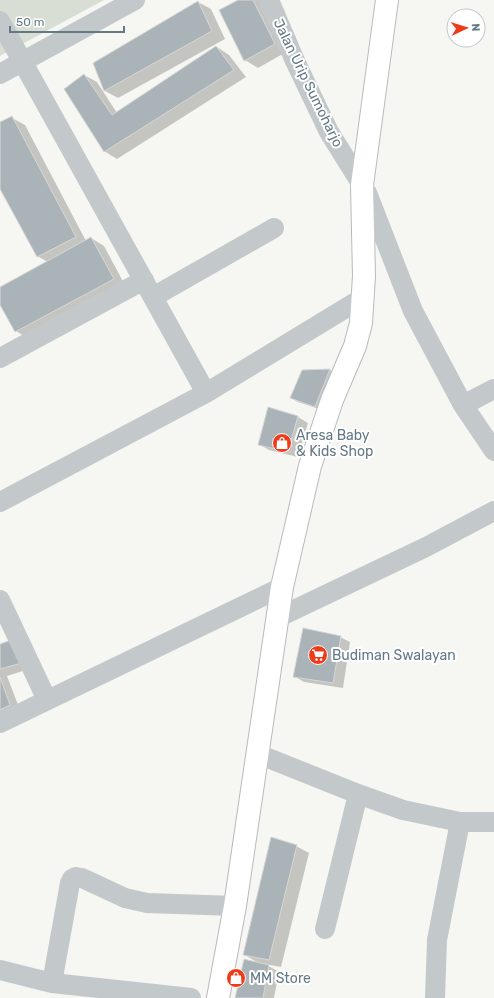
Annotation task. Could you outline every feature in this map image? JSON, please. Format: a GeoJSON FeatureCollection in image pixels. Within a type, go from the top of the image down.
{"type":"FeatureCollection","features":[{"type":"Feature","properties":{"kind":"highway"},"geometry":{"type":"LineString","coordinates":[[218,998],[258,754],[282,587],[310,466],[332,400],[355,346],[361,323],[364,297],[362,185],[388,0]]}},
{"type":"Feature","properties":{"kind":"street"},"geometry":{"type":"LineString","coordinates":[[0,74],[135,0]]}},
{"type":"Feature","properties":{"kind":"street","name":"Jalan Urip Sumoharjo"},"geometry":{"type":"LineString","coordinates":[[269,0],[295,61],[329,132],[367,193],[413,311],[463,405],[494,451]]}},
{"type":"Feature","properties":{"kind":"street"},"geometry":{"type":"LineString","coordinates":[[0,21],[206,393]]}},
{"type":"Feature","properties":{"kind":"street"},"geometry":{"type":"LineString","coordinates":[[0,358],[274,228]]}},
{"type":"Feature","properties":{"kind":"street"},"geometry":{"type":"LineString","coordinates":[[0,502],[206,393],[364,297]]}},
{"type":"Feature","properties":{"kind":"street"},"geometry":{"type":"LineString","coordinates":[[463,405],[494,390]]}},
{"type":"Feature","properties":{"kind":"street"},"geometry":{"type":"LineString","coordinates":[[277,618],[426,547],[494,511]]}},
{"type":"Feature","properties":{"kind":"street"},"geometry":{"type":"LineString","coordinates":[[0,723],[282,587]]}},
{"type":"Feature","properties":{"kind":"street"},"geometry":{"type":"LineString","coordinates":[[0,600],[47,700]]}},
{"type":"Feature","properties":{"kind":"street"},"geometry":{"type":"LineString","coordinates":[[258,754],[358,794],[403,810],[460,822],[494,822]]}},
{"type":"Feature","properties":{"kind":"street"},"geometry":{"type":"LineString","coordinates":[[325,930],[358,794]]}},
{"type":"Feature","properties":{"kind":"street"},"geometry":{"type":"LineString","coordinates":[[436,998],[437,940],[460,822]]}},
{"type":"Feature","properties":{"kind":"street"},"geometry":{"type":"LineString","coordinates":[[52,983],[70,883],[72,879],[76,877],[82,878],[135,901],[147,903],[234,906]]}},
{"type":"Feature","properties":{"kind":"street"},"geometry":{"type":"LineString","coordinates":[[0,970],[52,983],[191,998]]}},
{"type":"Feature","properties":{"kind":"shaded area"},"geometry":{"type":"Polygon","coordinates":[[[0,0],[104,0],[0,56],[0,0]]]}},
{"type":"Feature","properties":{"kind":"building"},"geometry":{"type":"Polygon","coordinates":[[[238,0],[253,0],[275,44],[244,61],[219,10],[238,0]]]}},
{"type":"Feature","properties":{"kind":"building"},"geometry":{"type":"Polygon","coordinates":[[[198,1],[212,31],[104,91],[93,63],[198,1]]]}},
{"type":"Feature","properties":{"kind":"building"},"geometry":{"type":"Polygon","coordinates":[[[216,46],[234,70],[104,152],[64,89],[84,74],[112,115],[216,46]]]}},
{"type":"Feature","properties":{"kind":"building"},"geometry":{"type":"Polygon","coordinates":[[[12,116],[76,237],[37,257],[0,189],[0,122],[12,116]]]}},
{"type":"Feature","properties":{"kind":"building"},"geometry":{"type":"Polygon","coordinates":[[[91,237],[114,279],[15,332],[0,305],[0,287],[91,237]]]}},
{"type":"Feature","properties":{"kind":"building"},"geometry":{"type":"Polygon","coordinates":[[[330,369],[315,407],[290,398],[302,370],[330,369]]]}},
{"type":"Feature","properties":{"kind":"building"},"geometry":{"type":"Polygon","coordinates":[[[268,407],[298,416],[288,452],[258,445],[268,407]]]}},
{"type":"Feature","properties":{"kind":"building"},"geometry":{"type":"Polygon","coordinates":[[[303,628],[341,636],[333,683],[293,677],[303,628]]]}},
{"type":"Feature","properties":{"kind":"building"},"geometry":{"type":"Polygon","coordinates":[[[22,636],[29,661],[0,669],[0,644],[22,636]]]}},
{"type":"Feature","properties":{"kind":"building"},"geometry":{"type":"Polygon","coordinates":[[[0,677],[10,705],[0,710],[0,677]]]}},
{"type":"Feature","properties":{"kind":"building"},"geometry":{"type":"Polygon","coordinates":[[[271,837],[297,845],[269,960],[243,955],[271,837]]]}},
{"type":"Feature","properties":{"kind":"building"},"geometry":{"type":"Polygon","coordinates":[[[244,959],[269,965],[263,998],[235,998],[244,959]]]}},
{"type":"Feature","properties":{"kind":"place","name":"Aresa Baby & Kids Shop"},"geometry":{"type":"Point","coordinates":[282,443]}},
{"type":"Feature","properties":{"kind":"place","name":"Budiman Swalayan"},"geometry":{"type":"Point","coordinates":[318,655]}},
{"type":"Feature","properties":{"kind":"place","name":"MM Store"},"geometry":{"type":"Point","coordinates":[236,978]}}]}
